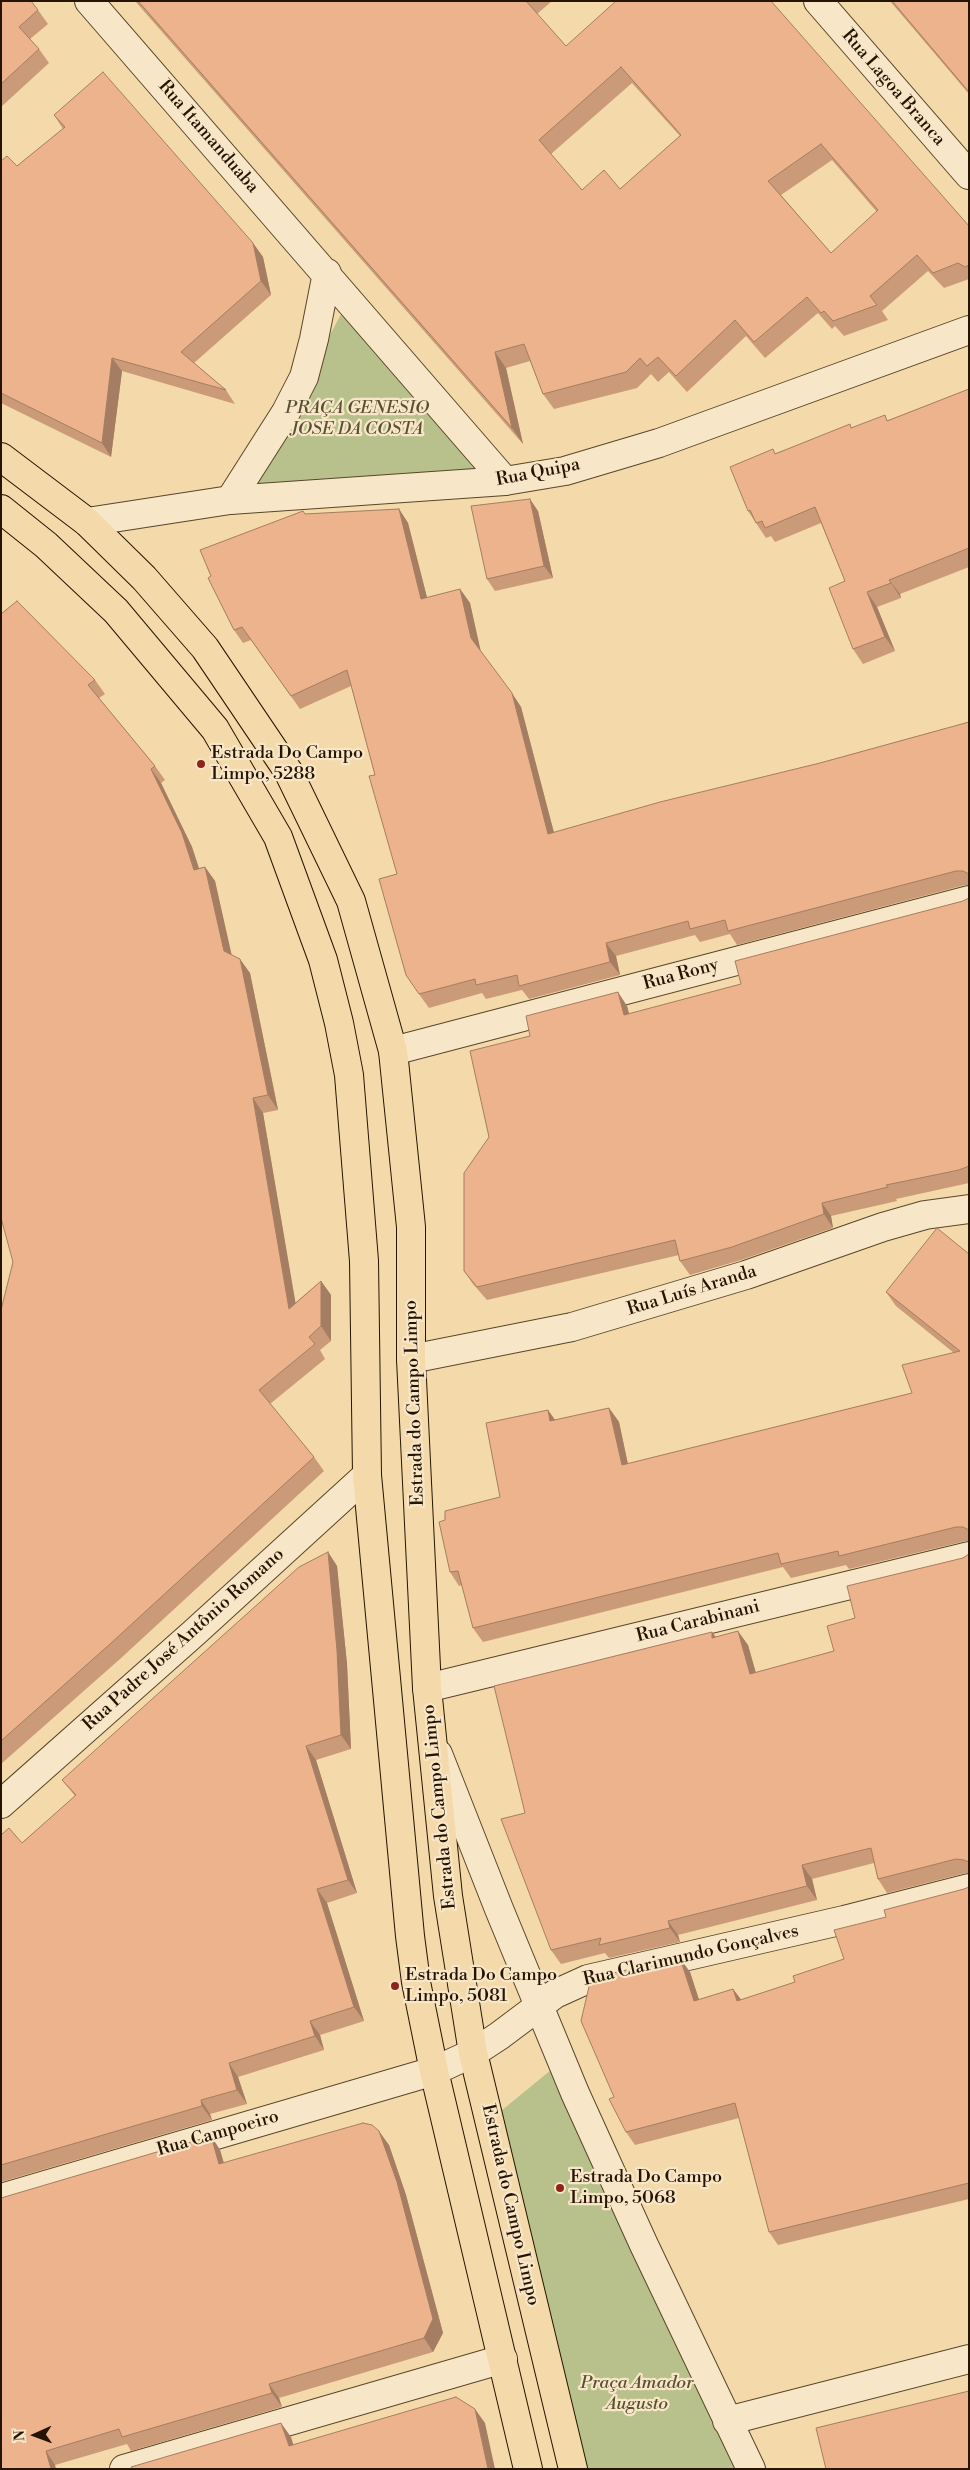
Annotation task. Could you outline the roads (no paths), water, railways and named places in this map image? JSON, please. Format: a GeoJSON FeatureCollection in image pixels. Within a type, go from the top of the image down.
{"type":"FeatureCollection","features":[{"type":"Feature","properties":{"kind":"main road","name":"Estrada do Campo Limpo"},"geometry":{"type":"LineString","coordinates":[[1,457],[87,522],[144,578],[205,648],[288,771],[351,901],[393,1051],[411,1227],[411,1359],[427,1688],[448,1896],[473,2053],[573,2469]]}},
{"type":"Feature","properties":{"kind":"main road"},"geometry":{"type":"LineString","coordinates":[[1,509],[46,544],[122,618],[215,729],[278,837],[324,960],[349,1076],[364,1261],[367,1474],[410,1936],[416,1982],[434,2071],[528,2469]]}},
{"type":"Feature","properties":{"kind":"street","name":"Rua Itamanduaba"},"geometry":{"type":"LineString","coordinates":[[89,1],[327,273],[505,482]]}},
{"type":"Feature","properties":{"kind":"street","name":"Rua Lagoa Branca"},"geometry":{"type":"LineString","coordinates":[[818,1],[969,175]]}},
{"type":"Feature","properties":{"kind":"street"},"geometry":{"type":"LineString","coordinates":[[230,500],[286,412],[304,377],[314,339],[327,273]]}},
{"type":"Feature","properties":{"kind":"street","name":"Rua Quipa"},"geometry":{"type":"LineString","coordinates":[[87,522],[230,500],[505,482],[565,471],[659,443],[969,330]]}},
{"type":"Feature","properties":{"kind":"street","name":"Rua Rony"},"geometry":{"type":"LineString","coordinates":[[393,1051],[969,900]]}},
{"type":"Feature","properties":{"kind":"street","name":"Rua Luís Aranda"},"geometry":{"type":"LineString","coordinates":[[411,1359],[572,1327],[736,1278],[883,1227],[925,1216],[969,1209]]}},
{"type":"Feature","properties":{"kind":"street","name":"Rua Padre José Antônio Romano"},"geometry":{"type":"LineString","coordinates":[[1,1804],[195,1632],[367,1474]]}},
{"type":"Feature","properties":{"kind":"street","name":"Rua Carabinani"},"geometry":{"type":"LineString","coordinates":[[427,1688],[969,1556]]}},
{"type":"Feature","properties":{"kind":"street"},"geometry":{"type":"LineString","coordinates":[[432,1736],[450,1786],[538,2006],[583,2111],[751,2469]]}},
{"type":"Feature","properties":{"kind":"street","name":"Rua Clarimundo Gonçalves"},"geometry":{"type":"LineString","coordinates":[[434,2071],[473,2053],[570,1985],[588,1979],[844,1920],[969,1888]]}},
{"type":"Feature","properties":{"kind":"street","name":"Rua Campoeiro"},"geometry":{"type":"LineString","coordinates":[[1,2198],[434,2071]]}},
{"type":"Feature","properties":{"kind":"street"},"geometry":{"type":"LineString","coordinates":[[124,2469],[503,2359]]}},
{"type":"Feature","properties":{"kind":"street"},"geometry":{"type":"LineString","coordinates":[[727,2421],[969,2359]]}},
{"type":"Feature","properties":{"kind":"place","name":"Estrada Do Campo Limpo, 5288"},"geometry":{"type":"Point","coordinates":[201,764]}},
{"type":"Feature","properties":{"kind":"place","name":"Estrada Do Campo Limpo, 5081"},"geometry":{"type":"Point","coordinates":[395,1986]}},
{"type":"Feature","properties":{"kind":"place","name":"Estrada Do Campo Limpo, 5068"},"geometry":{"type":"Point","coordinates":[560,2188]}},
{"type":"Feature","properties":{"kind":"park label","name":"PRAÇA GENESIO JOSE DA COSTA"},"geometry":{"type":"Point","coordinates":[357,419]}},
{"type":"Feature","properties":{"kind":"park label","name":"Praça Amador Augusto"},"geometry":{"type":"Point","coordinates":[637,2394]}}]}
